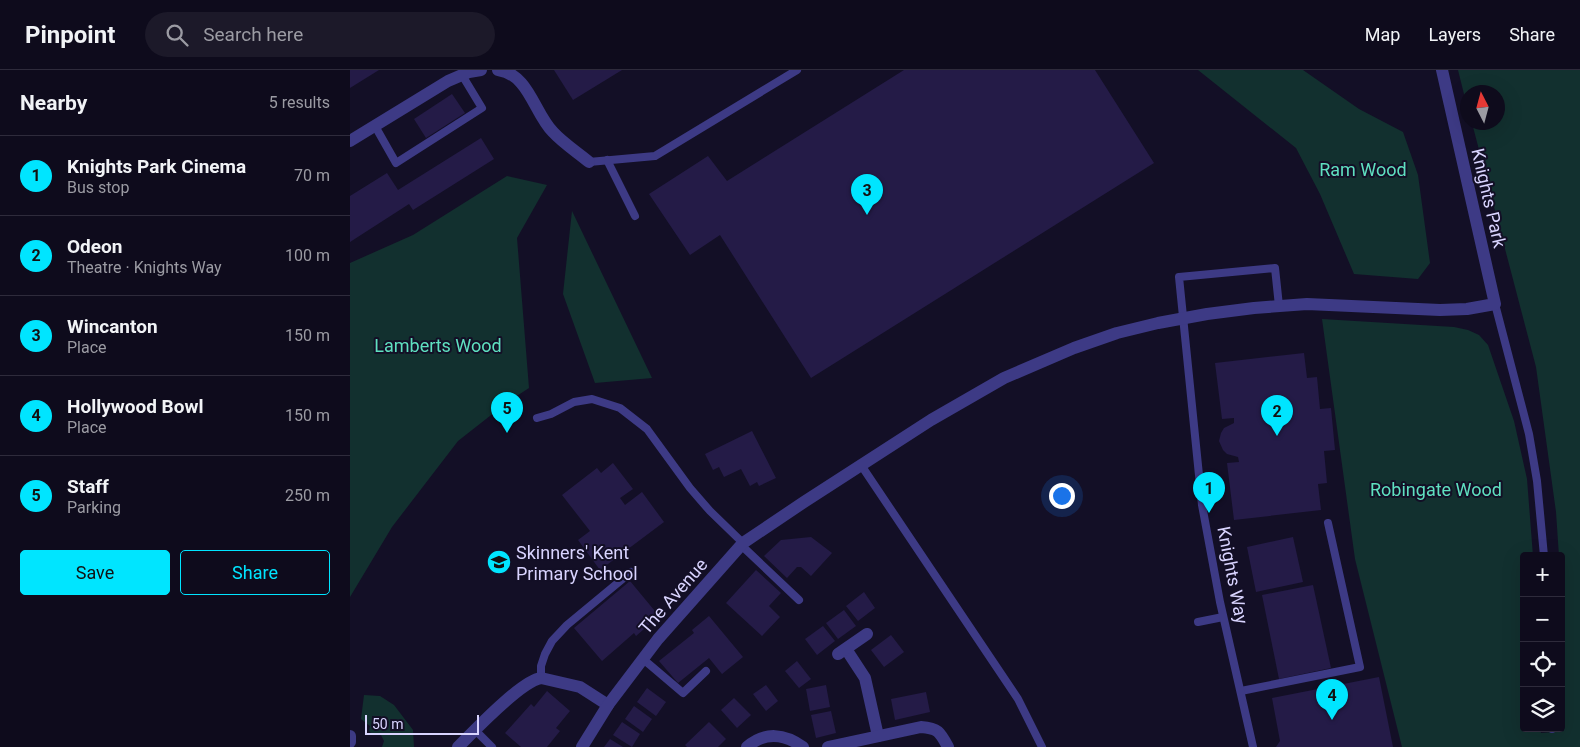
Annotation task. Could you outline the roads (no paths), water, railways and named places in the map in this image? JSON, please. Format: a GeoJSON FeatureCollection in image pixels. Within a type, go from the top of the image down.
{"type":"FeatureCollection","features":[{"type":"Feature","properties":{"kind":"street"},"geometry":{"type":"LineString","coordinates":[[350,141],[448,81],[469,72],[481,70]]}},
{"type":"Feature","properties":{"kind":"street"},"geometry":{"type":"LineString","coordinates":[[498,70],[511,74],[519,80],[552,131],[589,162]]}},
{"type":"Feature","properties":{"kind":"street","name":"Knights Park"},"geometry":{"type":"LineString","coordinates":[[1442,70],[1495,304]]}},
{"type":"Feature","properties":{"kind":"street"},"geometry":{"type":"LineString","coordinates":[[861,465],[954,406],[1026,368],[1117,333],[1182,318],[1279,306],[1324,305],[1440,310],[1467,309],[1495,304]]}},
{"type":"Feature","properties":{"kind":"street","name":"The Avenue"},"geometry":{"type":"LineString","coordinates":[[582,747],[608,705],[643,658],[681,611],[742,544],[861,465]]}},
{"type":"Feature","properties":{"kind":"street"},"geometry":{"type":"LineString","coordinates":[[867,634],[842,651],[865,678],[878,736]]}},
{"type":"Feature","properties":{"kind":"street"},"geometry":{"type":"LineString","coordinates":[[458,747],[523,686],[535,679],[541,678],[580,687],[608,705]]}},
{"type":"Feature","properties":{"kind":"street"},"geometry":{"type":"LineString","coordinates":[[828,747],[921,727],[933,728],[943,738],[948,747]]}},
{"type":"Feature","properties":{"kind":"street"},"geometry":{"type":"LineString","coordinates":[[747,747],[762,737],[774,735],[787,738],[803,747]]}},
{"type":"Feature","properties":{"kind":"street"},"geometry":{"type":"LineString","coordinates":[[350,736],[350,742]]}},
{"type":"Feature","properties":{"kind":"lane"},"geometry":{"type":"LineString","coordinates":[[589,162],[656,156],[797,70]]}},
{"type":"Feature","properties":{"kind":"lane"},"geometry":{"type":"LineString","coordinates":[[375,126],[396,163],[482,108],[462,75]]}},
{"type":"Feature","properties":{"kind":"lane"},"geometry":{"type":"LineString","coordinates":[[607,160],[635,216]]}},
{"type":"Feature","properties":{"kind":"lane","name":"Knights Way"},"geometry":{"type":"LineString","coordinates":[[1253,747],[1223,617],[1202,499],[1179,277],[1275,268],[1279,306]]}},
{"type":"Feature","properties":{"kind":"lane"},"geometry":{"type":"LineString","coordinates":[[1495,304],[1531,441],[1540,505],[1544,552]]}},
{"type":"Feature","properties":{"kind":"lane"},"geometry":{"type":"LineString","coordinates":[[536,418],[551,414],[574,402],[592,399],[620,408],[647,429],[690,488],[710,511],[799,600]]}},
{"type":"Feature","properties":{"kind":"lane"},"geometry":{"type":"LineString","coordinates":[[861,465],[1018,699],[1042,747]]}},
{"type":"Feature","properties":{"kind":"lane"},"geometry":{"type":"LineString","coordinates":[[1241,691],[1360,667],[1328,523]]}},
{"type":"Feature","properties":{"kind":"lane"},"geometry":{"type":"LineString","coordinates":[[541,678],[541,666],[552,641],[631,572]]}},
{"type":"Feature","properties":{"kind":"lane"},"geometry":{"type":"LineString","coordinates":[[1198,622],[1223,617]]}},
{"type":"Feature","properties":{"kind":"lane"},"geometry":{"type":"LineString","coordinates":[[643,658],[683,693],[706,672]]}},
{"type":"Feature","properties":{"kind":"lane"},"geometry":{"type":"LineString","coordinates":[[475,730],[492,747]]}},
{"type":"Feature","properties":{"kind":"place","name":"Wincanton"},"geometry":{"type":"Point","coordinates":[867,215]}},
{"type":"Feature","properties":{"kind":"place","name":"Staff"},"geometry":{"type":"Point","coordinates":[507,433]}},
{"type":"Feature","properties":{"kind":"place","name":"Odeon"},"geometry":{"type":"Point","coordinates":[1277,436]}},
{"type":"Feature","properties":{"kind":"place","name":"Knights Park Cinema"},"geometry":{"type":"Point","coordinates":[1209,513]}},
{"type":"Feature","properties":{"kind":"place","name":"Skinners' Kent Primary School"},"geometry":{"type":"Point","coordinates":[499,562]}},
{"type":"Feature","properties":{"kind":"place","name":"Hollywood Bowl"},"geometry":{"type":"Point","coordinates":[1332,720]}},
{"type":"Feature","properties":{"kind":"park label","name":"Ram Wood"},"geometry":{"type":"Point","coordinates":[1363,169]}},
{"type":"Feature","properties":{"kind":"park label","name":"Lamberts Wood"},"geometry":{"type":"Point","coordinates":[438,345]}},
{"type":"Feature","properties":{"kind":"park label","name":"Robingate Wood"},"geometry":{"type":"Point","coordinates":[1436,489]}}]}
